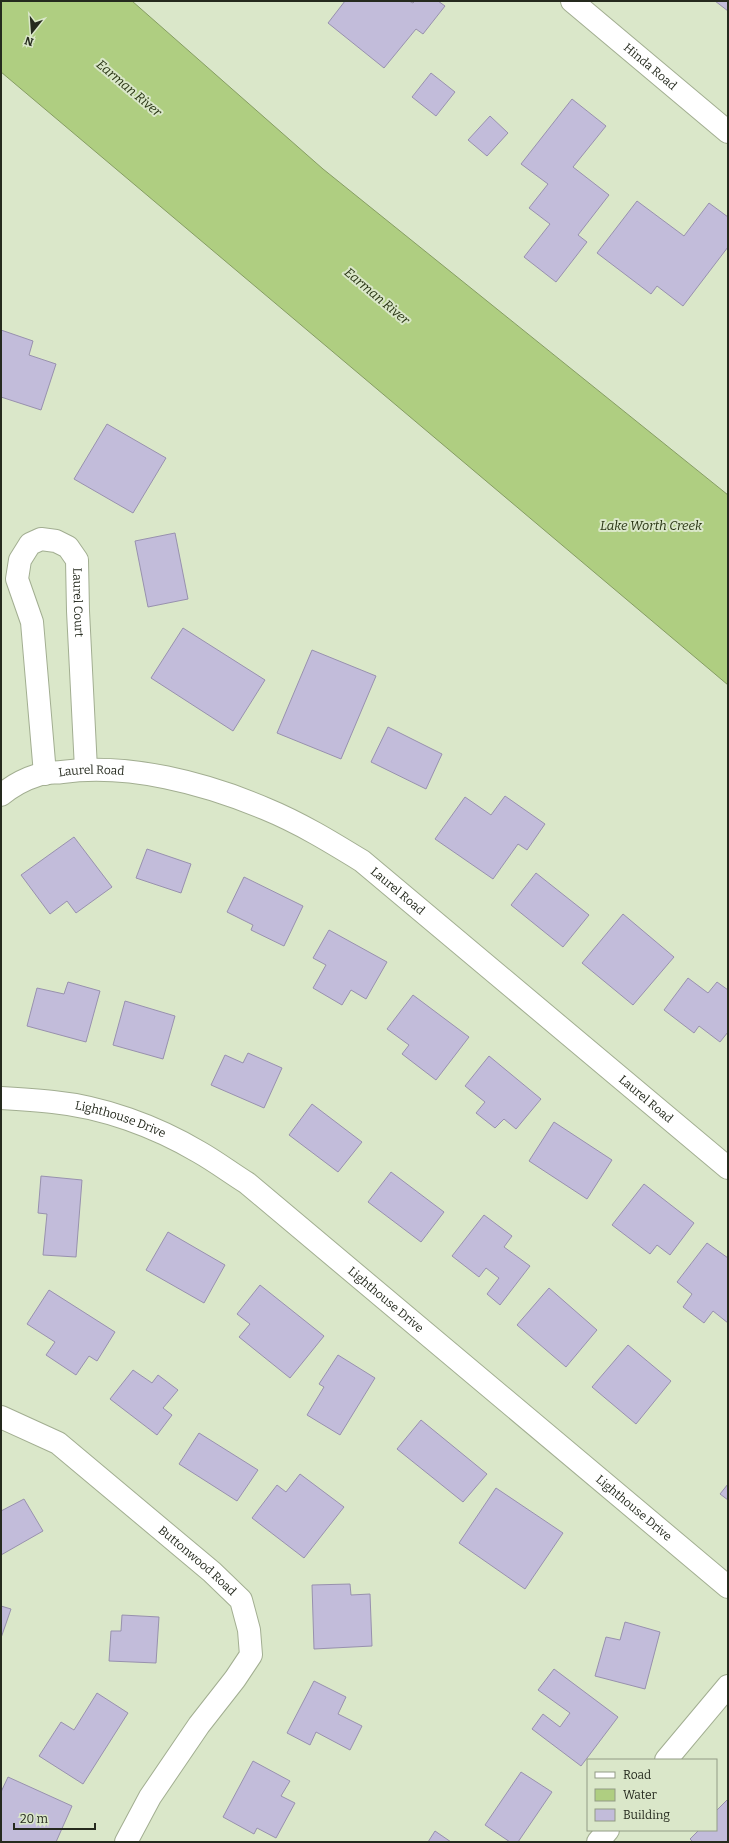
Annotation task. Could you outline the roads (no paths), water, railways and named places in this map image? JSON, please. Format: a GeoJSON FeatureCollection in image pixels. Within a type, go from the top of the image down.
{"type":"FeatureCollection","features":[{"type":"Feature","properties":{"kind":"street","name":"Hinda Road"},"geometry":{"type":"LineString","coordinates":[[572,1],[728,132]]}},
{"type":"Feature","properties":{"kind":"street","name":"Laurel Court"},"geometry":{"type":"LineString","coordinates":[[45,774],[32,622],[17,579],[20,560],[30,544],[41,539],[56,541],[68,547],[77,560],[86,769]]}},
{"type":"Feature","properties":{"kind":"street","name":"Laurel Road"},"geometry":{"type":"LineString","coordinates":[[1,795],[20,782],[45,774],[86,769],[141,773],[205,787],[267,809],[325,838],[362,861],[728,1168]]}},
{"type":"Feature","properties":{"kind":"street","name":"Lighthouse Drive"},"geometry":{"type":"LineString","coordinates":[[1,1098],[54,1102],[91,1109],[128,1120],[164,1134],[198,1152],[247,1183],[728,1586]]}},
{"type":"Feature","properties":{"kind":"street","name":"Buttonwood Road"},"geometry":{"type":"LineString","coordinates":[[1,1417],[58,1443],[212,1572],[242,1600],[249,1630],[251,1655],[181,1751],[150,1797],[126,1842]]}},
{"type":"Feature","properties":{"kind":"street"},"geometry":{"type":"LineString","coordinates":[[667,1759],[728,1686]]}},
{"type":"Feature","properties":{"kind":"street"},"geometry":{"type":"LineString","coordinates":[[598,1842],[607,1831]]}},
{"type":"Feature","properties":{"kind":"water","name":"Lake Worth Creek"},"geometry":{"type":"Polygon","coordinates":[[[1,1],[132,1],[323,169],[728,495],[728,685],[1,72],[1,1]]]}},
{"type":"Feature","properties":{"kind":"water label","name":"Earman River"},"geometry":{"type":"Point","coordinates":[129,88]}},
{"type":"Feature","properties":{"kind":"water label","name":"Earman River"},"geometry":{"type":"Point","coordinates":[377,296]}}]}
